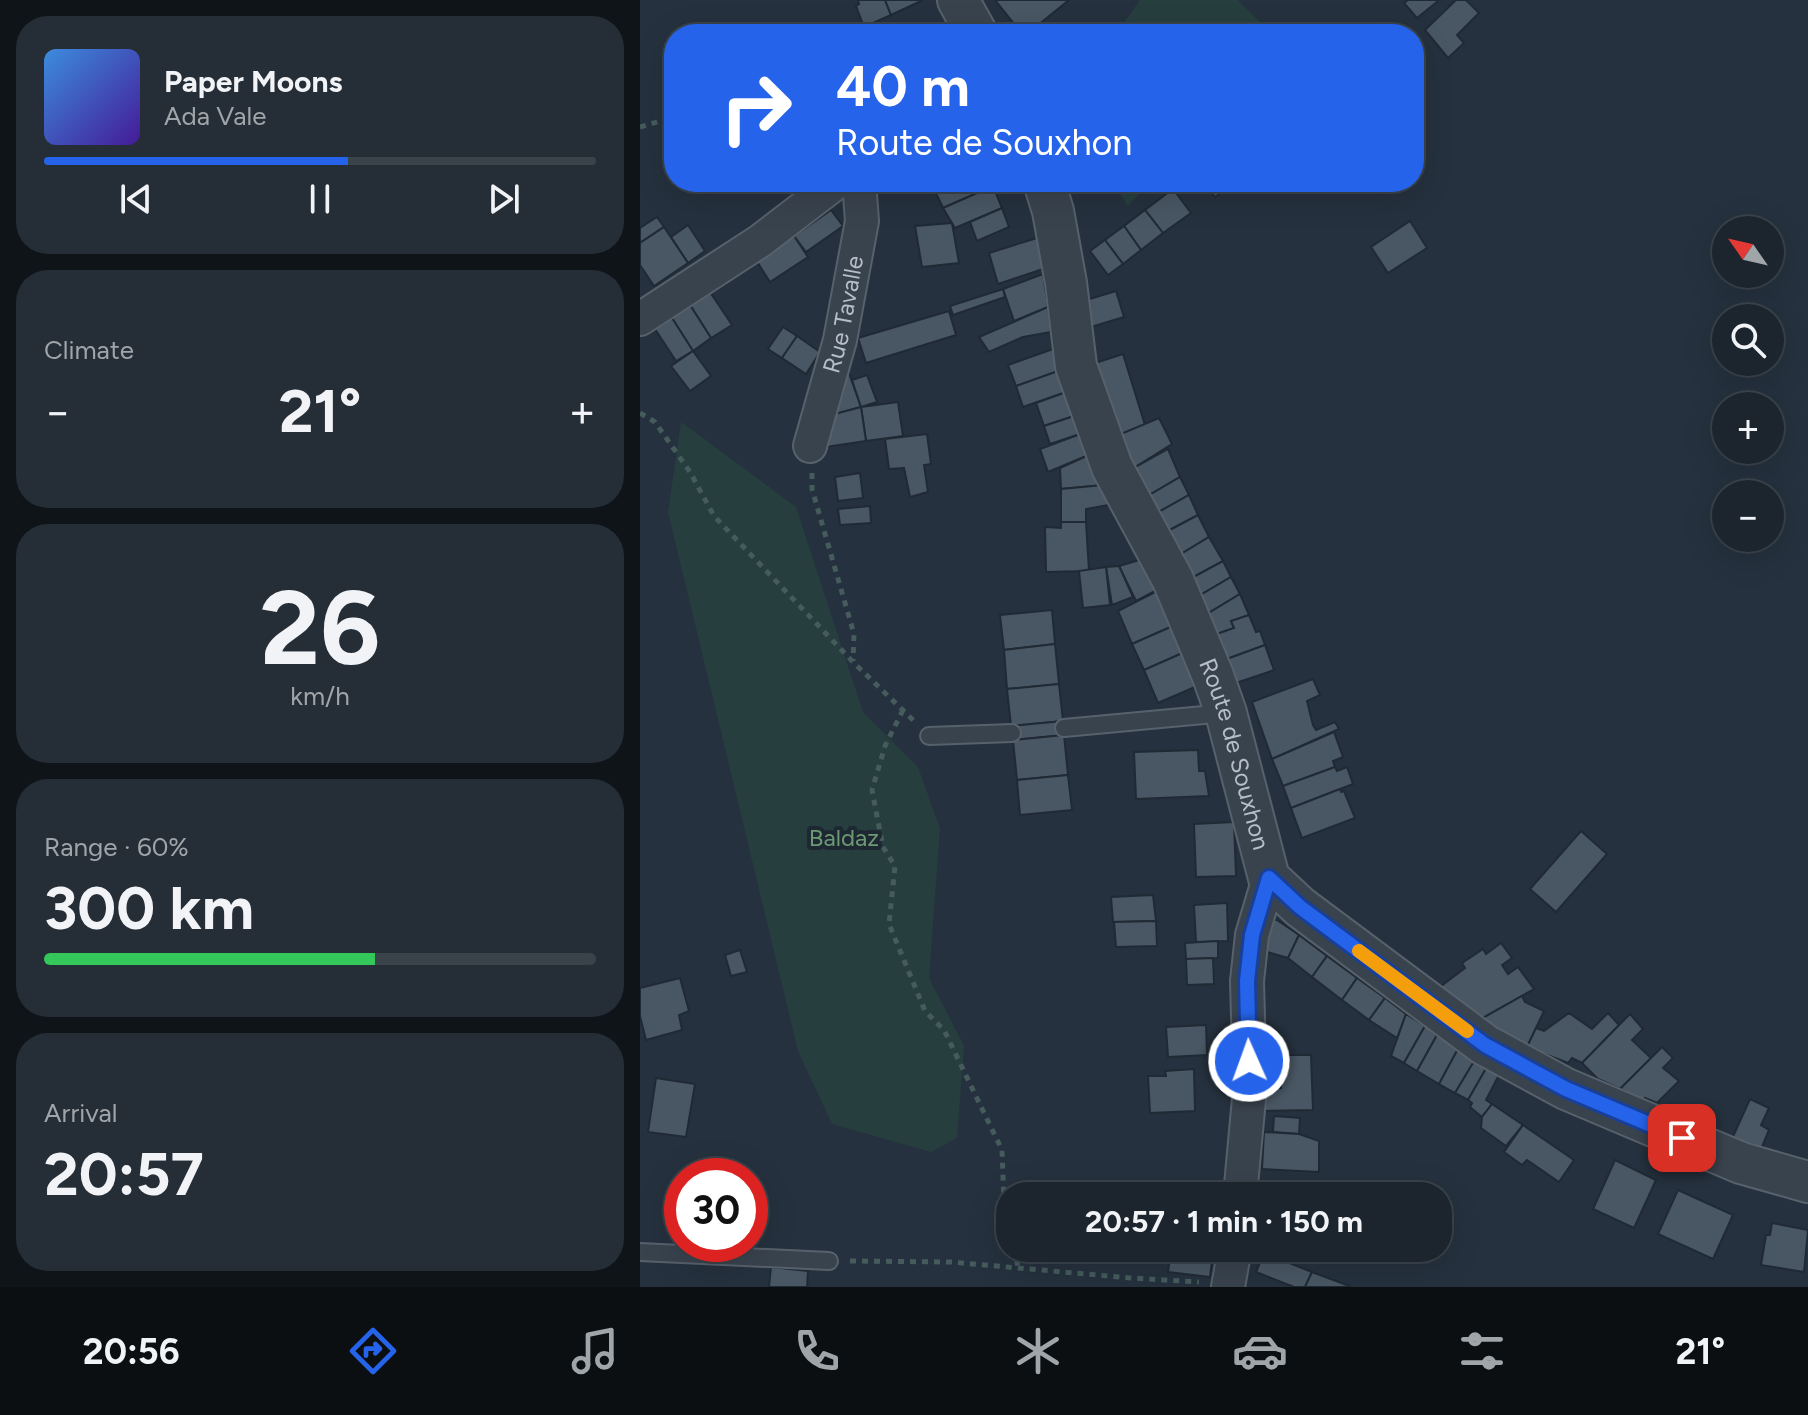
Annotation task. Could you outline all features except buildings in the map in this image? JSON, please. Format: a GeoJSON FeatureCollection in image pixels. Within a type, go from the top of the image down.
{"type":"FeatureCollection","features":[{"type":"Feature","properties":{"kind":"street"},"geometry":{"type":"LineString","coordinates":[[958,0],[971,24]]}},
{"type":"Feature","properties":{"kind":"street"},"geometry":{"type":"LineString","coordinates":[[640,319],[760,241],[824,192]]}},
{"type":"Feature","properties":{"kind":"street","name":"Rue Tavalle"},"geometry":{"type":"LineString","coordinates":[[810,446],[840,340],[862,221],[860,192]]}},
{"type":"Feature","properties":{"kind":"street","name":"Route de Souxhon"},"geometry":{"type":"LineString","coordinates":[[1047,192],[1066,283],[1076,366],[1112,467],[1173,580],[1226,713],[1269,878],[1300,907],[1485,1045],[1580,1095],[1741,1163],[1808,1182]]}},
{"type":"Feature","properties":{"kind":"street"},"geometry":{"type":"LineString","coordinates":[[1241,1182],[1250,1088],[1247,981],[1252,935],[1269,878]]}},
{"type":"Feature","properties":{"kind":"street"},"geometry":{"type":"LineString","coordinates":[[1228,1285],[1232,1262]]}},
{"type":"Feature","properties":{"kind":"lane"},"geometry":{"type":"LineString","coordinates":[[1064,728],[1226,713]]}},
{"type":"Feature","properties":{"kind":"lane"},"geometry":{"type":"LineString","coordinates":[[929,736],[1012,733]]}},
{"type":"Feature","properties":{"kind":"lane"},"geometry":{"type":"LineString","coordinates":[[640,1252],[829,1261]]}},
{"type":"Feature","properties":{"kind":"path"},"geometry":{"type":"LineString","coordinates":[[640,127],[664,120]]}},
{"type":"Feature","properties":{"kind":"path"},"geometry":{"type":"LineString","coordinates":[[640,413],[655,422],[690,472],[714,516],[903,710],[885,746],[872,790],[883,847],[895,866],[889,924],[925,1011],[944,1030],[1002,1150],[1003,1182]]}},
{"type":"Feature","properties":{"kind":"path"},"geometry":{"type":"LineString","coordinates":[[810,446],[812,489],[854,634],[853,662]]}},
{"type":"Feature","properties":{"kind":"path"},"geometry":{"type":"LineString","coordinates":[[829,1261],[951,1262],[1228,1285]]}},
{"type":"Feature","properties":{"kind":"path"},"geometry":{"type":"LineString","coordinates":[[1017,1262],[1018,1267]]}},
{"type":"Feature","properties":{"kind":"green space"},"geometry":{"type":"Polygon","coordinates":[[[1140,0],[1238,0],[1262,24],[1123,24],[1140,0]]]}},
{"type":"Feature","properties":{"kind":"green space"},"geometry":{"type":"Polygon","coordinates":[[[1119,192],[1141,192],[1128,206],[1119,192]]]}},
{"type":"Feature","properties":{"kind":"green space","name":"Baldaz"},"geometry":{"type":"Polygon","coordinates":[[[681,422],[796,507],[863,712],[918,767],[940,828],[929,978],[964,1046],[957,1138],[931,1152],[832,1124],[798,1051],[668,512],[681,422]]]}},
{"type":"Feature","properties":{"kind":"slow traffic"},"geometry":{"type":"LineString","coordinates":[[1359,951],[1467,1031]]}},
{"type":"Feature","properties":{"kind":"route"},"geometry":{"type":"LineString","coordinates":[[1249,1061],[1247,981],[1252,935],[1269,878],[1300,907],[1485,1045],[1566,1089],[1682,1138]]}}]}
